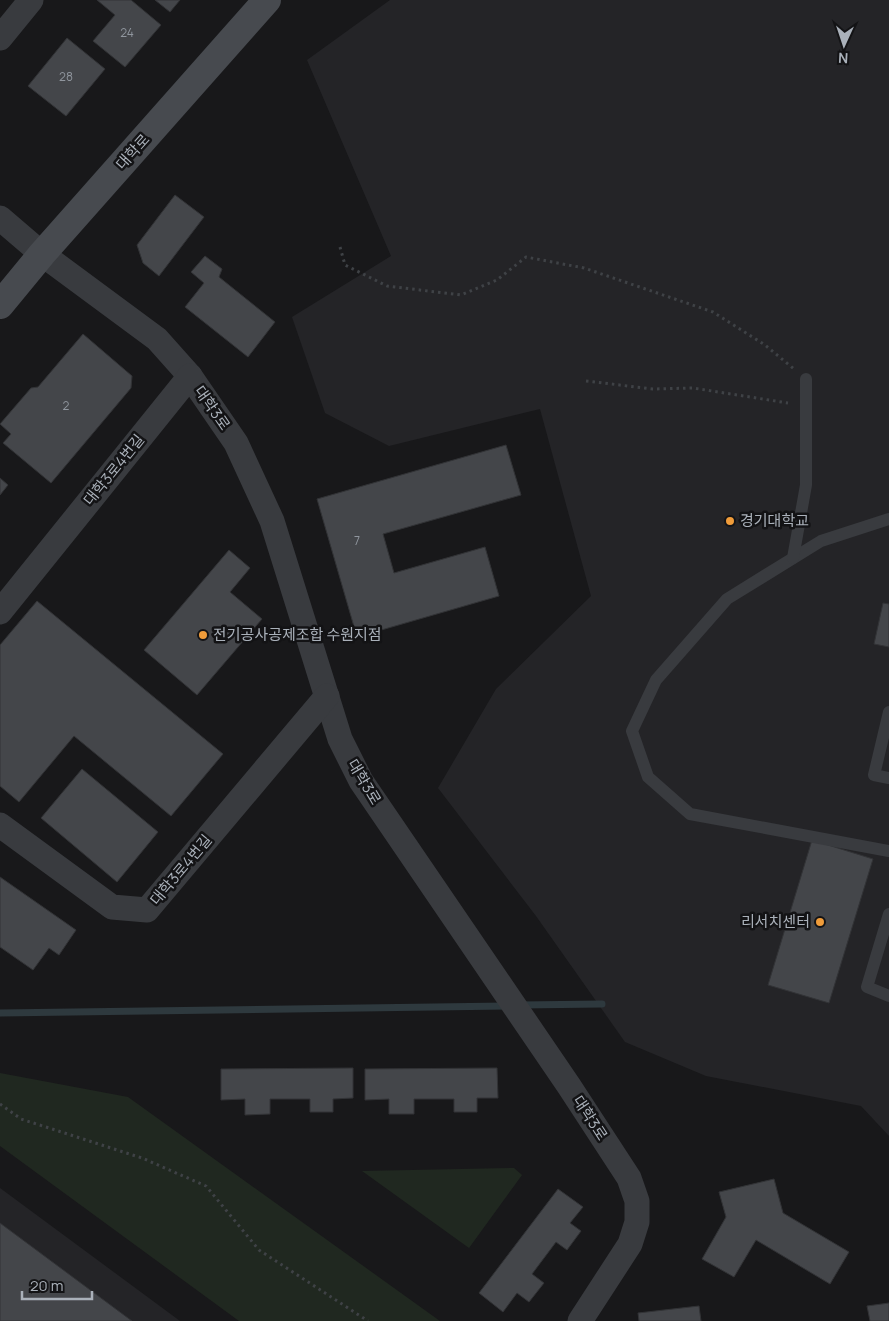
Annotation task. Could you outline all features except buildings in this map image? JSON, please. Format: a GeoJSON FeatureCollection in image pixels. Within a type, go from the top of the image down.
{"type":"FeatureCollection","features":[{"type":"Feature","properties":{"kind":"street"},"geometry":{"type":"LineString","coordinates":[[0,38],[32,0]]}},
{"type":"Feature","properties":{"kind":"street","name":"대학로"},"geometry":{"type":"LineString","coordinates":[[0,305],[42,254],[267,0]]}},
{"type":"Feature","properties":{"kind":"street","name":"대학3로"},"geometry":{"type":"LineString","coordinates":[[0,218],[42,254],[157,339],[190,376],[236,443],[272,521],[340,739],[361,782],[569,1086],[629,1178],[637,1201],[637,1222],[630,1244],[580,1321]]}},
{"type":"Feature","properties":{"kind":"street","name":"대학3로4번길"},"geometry":{"type":"LineString","coordinates":[[0,612],[190,376]]}},
{"type":"Feature","properties":{"kind":"street","name":"대학3로4번길"},"geometry":{"type":"LineString","coordinates":[[0,825],[112,908],[147,910],[327,696]]}},
{"type":"Feature","properties":{"kind":"lane"},"geometry":{"type":"LineString","coordinates":[[793,558],[806,485],[806,379]]}},
{"type":"Feature","properties":{"kind":"lane"},"geometry":{"type":"LineString","coordinates":[[889,520],[821,541],[727,599],[656,680],[632,731],[648,777],[690,814],[889,852]]}},
{"type":"Feature","properties":{"kind":"lane"},"geometry":{"type":"LineString","coordinates":[[889,712],[874,775],[889,778]]}},
{"type":"Feature","properties":{"kind":"lane"},"geometry":{"type":"LineString","coordinates":[[889,914],[867,987],[889,996]]}},
{"type":"Feature","properties":{"kind":"path"},"geometry":{"type":"LineString","coordinates":[[340,247],[345,264],[387,286],[461,296],[497,280],[526,257],[584,268],[713,312],[765,345],[806,379]]}},
{"type":"Feature","properties":{"kind":"path"},"geometry":{"type":"LineString","coordinates":[[586,381],[653,388],[693,388],[806,406]]}},
{"type":"Feature","properties":{"kind":"path"},"geometry":{"type":"LineString","coordinates":[[0,1104],[20,1119],[142,1158],[206,1186],[259,1250],[368,1321]]}},
{"type":"Feature","properties":{"kind":"shaded area","name":"경기대학교"},"geometry":{"type":"Polygon","coordinates":[[[390,0],[889,0],[889,1136],[861,1106],[706,1076],[625,1042],[536,916],[438,788],[496,689],[591,596],[540,409],[389,446],[325,413],[292,317],[391,256],[307,60],[390,0]]]}},
{"type":"Feature","properties":{"kind":"shaded area"},"geometry":{"type":"Polygon","coordinates":[[[0,1073],[128,1097],[440,1321],[239,1321],[0,1146],[0,1073]]]}},
{"type":"Feature","properties":{"kind":"shaded area"},"geometry":{"type":"Polygon","coordinates":[[[514,1168],[522,1175],[469,1248],[362,1171],[514,1168]]]}},
{"type":"Feature","properties":{"kind":"shaded area"},"geometry":{"type":"Polygon","coordinates":[[[0,1188],[180,1321],[0,1321],[0,1188]]]}},
{"type":"Feature","properties":{"kind":"waterway"},"geometry":{"type":"LineString","coordinates":[[520,1005],[602,1004]]}},
{"type":"Feature","properties":{"kind":"waterway"},"geometry":{"type":"LineString","coordinates":[[0,1013],[506,1006]]}},
{"type":"Feature","properties":{"kind":"place","name":"경기대학교"},"geometry":{"type":"Point","coordinates":[730,521]}},
{"type":"Feature","properties":{"kind":"place","name":"전기공사공제조합 수원지점"},"geometry":{"type":"Point","coordinates":[203,635]}},
{"type":"Feature","properties":{"kind":"place","name":"리서치센터"},"geometry":{"type":"Point","coordinates":[820,922]}}]}
